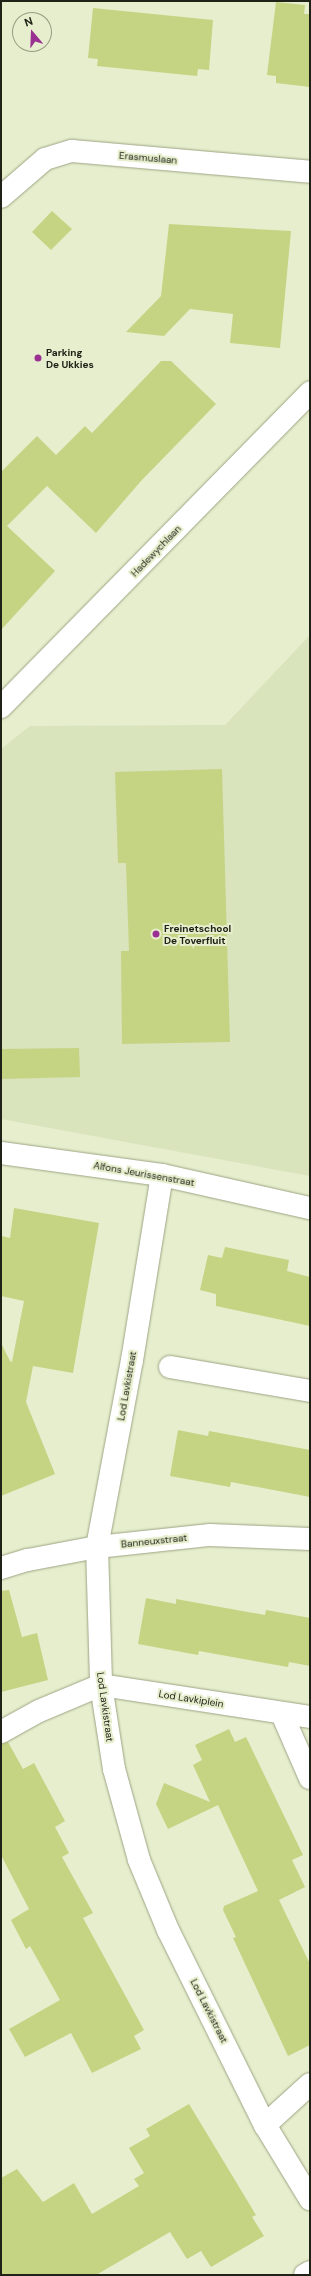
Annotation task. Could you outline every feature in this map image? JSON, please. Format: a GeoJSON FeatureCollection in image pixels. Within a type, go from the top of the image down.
{"type":"FeatureCollection","features":[{"type":"Feature","properties":{"kind":"street","name":"Erasmuslaan"},"geometry":{"type":"LineString","coordinates":[[1,197],[44,159],[72,150],[310,172]]}},
{"type":"Feature","properties":{"kind":"street","name":"Hadewychlaan"},"geometry":{"type":"LineString","coordinates":[[1,707],[310,393]]}},
{"type":"Feature","properties":{"kind":"street","name":"Alfons Jeurissenstraat"},"geometry":{"type":"LineString","coordinates":[[1,1153],[162,1175],[310,1208]]}},
{"type":"Feature","properties":{"kind":"street","name":"Lod Lavkistraat"},"geometry":{"type":"LineString","coordinates":[[162,1175],[132,1360],[97,1547],[101,1685],[114,1769],[139,1860],[168,1930],[266,2125],[310,2199]]}},
{"type":"Feature","properties":{"kind":"street"},"geometry":{"type":"LineString","coordinates":[[170,1367],[310,1391]]}},
{"type":"Feature","properties":{"kind":"street","name":"Banneuxstraat"},"geometry":{"type":"LineString","coordinates":[[1,1568],[28,1560],[97,1547],[210,1535],[310,1539]]}},
{"type":"Feature","properties":{"kind":"street"},"geometry":{"type":"LineString","coordinates":[[1,1732],[39,1712],[101,1685]]}},
{"type":"Feature","properties":{"kind":"street","name":"Lod Lavkiplein"},"geometry":{"type":"LineString","coordinates":[[101,1685],[282,1714],[310,1717]]}},
{"type":"Feature","properties":{"kind":"street"},"geometry":{"type":"LineString","coordinates":[[282,1714],[310,1778]]}},
{"type":"Feature","properties":{"kind":"street"},"geometry":{"type":"LineString","coordinates":[[266,2125],[310,2084]]}},
{"type":"Feature","properties":{"kind":"street"},"geometry":{"type":"LineString","coordinates":[[304,2275],[310,2272]]}},
{"type":"Feature","properties":{"kind":"shaded area","name":"Freinetschool De Toverfluit"},"geometry":{"type":"Polygon","coordinates":[[[310,635],[310,1176],[1,1119],[1,749],[30,726],[225,725],[310,635]]]}},
{"type":"Feature","properties":{"kind":"building"},"geometry":{"type":"Polygon","coordinates":[[[276,2],[305,5],[304,14],[310,14],[310,87],[276,83],[276,76],[267,75],[276,2]]]}},
{"type":"Feature","properties":{"kind":"building"},"geometry":{"type":"Polygon","coordinates":[[[93,8],[213,20],[209,70],[198,69],[197,76],[97,66],[98,59],[88,58],[93,8]]]}},
{"type":"Feature","properties":{"kind":"building"},"geometry":{"type":"Polygon","coordinates":[[[52,211],[72,229],[51,250],[32,232],[52,211]]]}},
{"type":"Feature","properties":{"kind":"building"},"geometry":{"type":"Polygon","coordinates":[[[169,224],[291,231],[280,348],[230,343],[233,314],[190,309],[164,336],[126,332],[161,296],[169,224]]]}},
{"type":"Feature","properties":{"kind":"building"},"geometry":{"type":"Polygon","coordinates":[[[161,361],[171,361],[216,404],[141,481],[96,533],[47,486],[7,526],[55,571],[1,630],[1,472],[37,436],[56,455],[85,426],[92,433],[161,361]]]}},
{"type":"Feature","properties":{"kind":"building"},"geometry":{"type":"Polygon","coordinates":[[[222,769],[230,1042],[122,1044],[121,951],[129,951],[126,863],[118,863],[115,772],[222,769]]]}},
{"type":"Feature","properties":{"kind":"building"},"geometry":{"type":"Polygon","coordinates":[[[79,1048],[80,1077],[1,1079],[1,1049],[79,1048]]]}},
{"type":"Feature","properties":{"kind":"building"},"geometry":{"type":"Polygon","coordinates":[[[14,1208],[99,1223],[73,1373],[33,1366],[26,1402],[55,1474],[1,1496],[1,1343],[10,1361],[12,1362],[24,1301],[1,1296],[1,1236],[10,1238],[14,1208]]]}},
{"type":"Feature","properties":{"kind":"building"},"geometry":{"type":"Polygon","coordinates":[[[225,1247],[289,1260],[287,1271],[310,1277],[310,1326],[216,1306],[216,1294],[200,1290],[208,1255],[222,1258],[225,1247]]]}},
{"type":"Feature","properties":{"kind":"building"},"geometry":{"type":"Polygon","coordinates":[[[178,1430],[208,1436],[209,1431],[310,1450],[310,1497],[231,1482],[230,1487],[170,1476],[178,1430]]]}},
{"type":"Feature","properties":{"kind":"building"},"geometry":{"type":"Polygon","coordinates":[[[9,1590],[22,1637],[37,1633],[48,1680],[1,1692],[1,1591],[9,1590]]]}},
{"type":"Feature","properties":{"kind":"building"},"geometry":{"type":"Polygon","coordinates":[[[146,1598],[176,1604],[176,1599],[265,1615],[266,1610],[310,1618],[310,1666],[289,1662],[288,1667],[199,1651],[198,1655],[138,1644],[146,1598]]]}},
{"type":"Feature","properties":{"kind":"building"},"geometry":{"type":"Polygon","coordinates":[[[229,1729],[235,1742],[246,1737],[303,1855],[292,1860],[305,1887],[279,1900],[310,1964],[310,2045],[288,2056],[233,1938],[236,1937],[223,1910],[224,1906],[258,1891],[218,1805],[168,1829],[156,1804],[164,1783],[210,1802],[193,1765],[202,1760],[195,1745],[229,1729]]]}},
{"type":"Feature","properties":{"kind":"building"},"geometry":{"type":"Polygon","coordinates":[[[8,1742],[23,1769],[34,1763],[65,1821],[55,1827],[69,1853],[62,1857],[93,1913],[83,1918],[144,2030],[134,2036],[141,2049],[92,2073],[71,2033],[25,2057],[9,2029],[60,2000],[30,1946],[26,1949],[11,1920],[29,1909],[1,1855],[1,1744],[8,1742]]]}},
{"type":"Feature","properties":{"kind":"building"},"geometry":{"type":"Polygon","coordinates":[[[189,2104],[256,2215],[252,2217],[264,2236],[211,2267],[201,2251],[187,2259],[170,2232],[96,2275],[1,2275],[1,2178],[17,2169],[43,2202],[74,2183],[92,2214],[139,2186],[134,2179],[144,2173],[129,2148],[150,2136],[146,2129],[189,2104]]]}},
{"type":"Feature","properties":{"kind":"place","name":"Parking De Ukkies"},"geometry":{"type":"Point","coordinates":[38,358]}},
{"type":"Feature","properties":{"kind":"place","name":"Freinetschool De Toverfluit"},"geometry":{"type":"Point","coordinates":[156,934]}}]}
